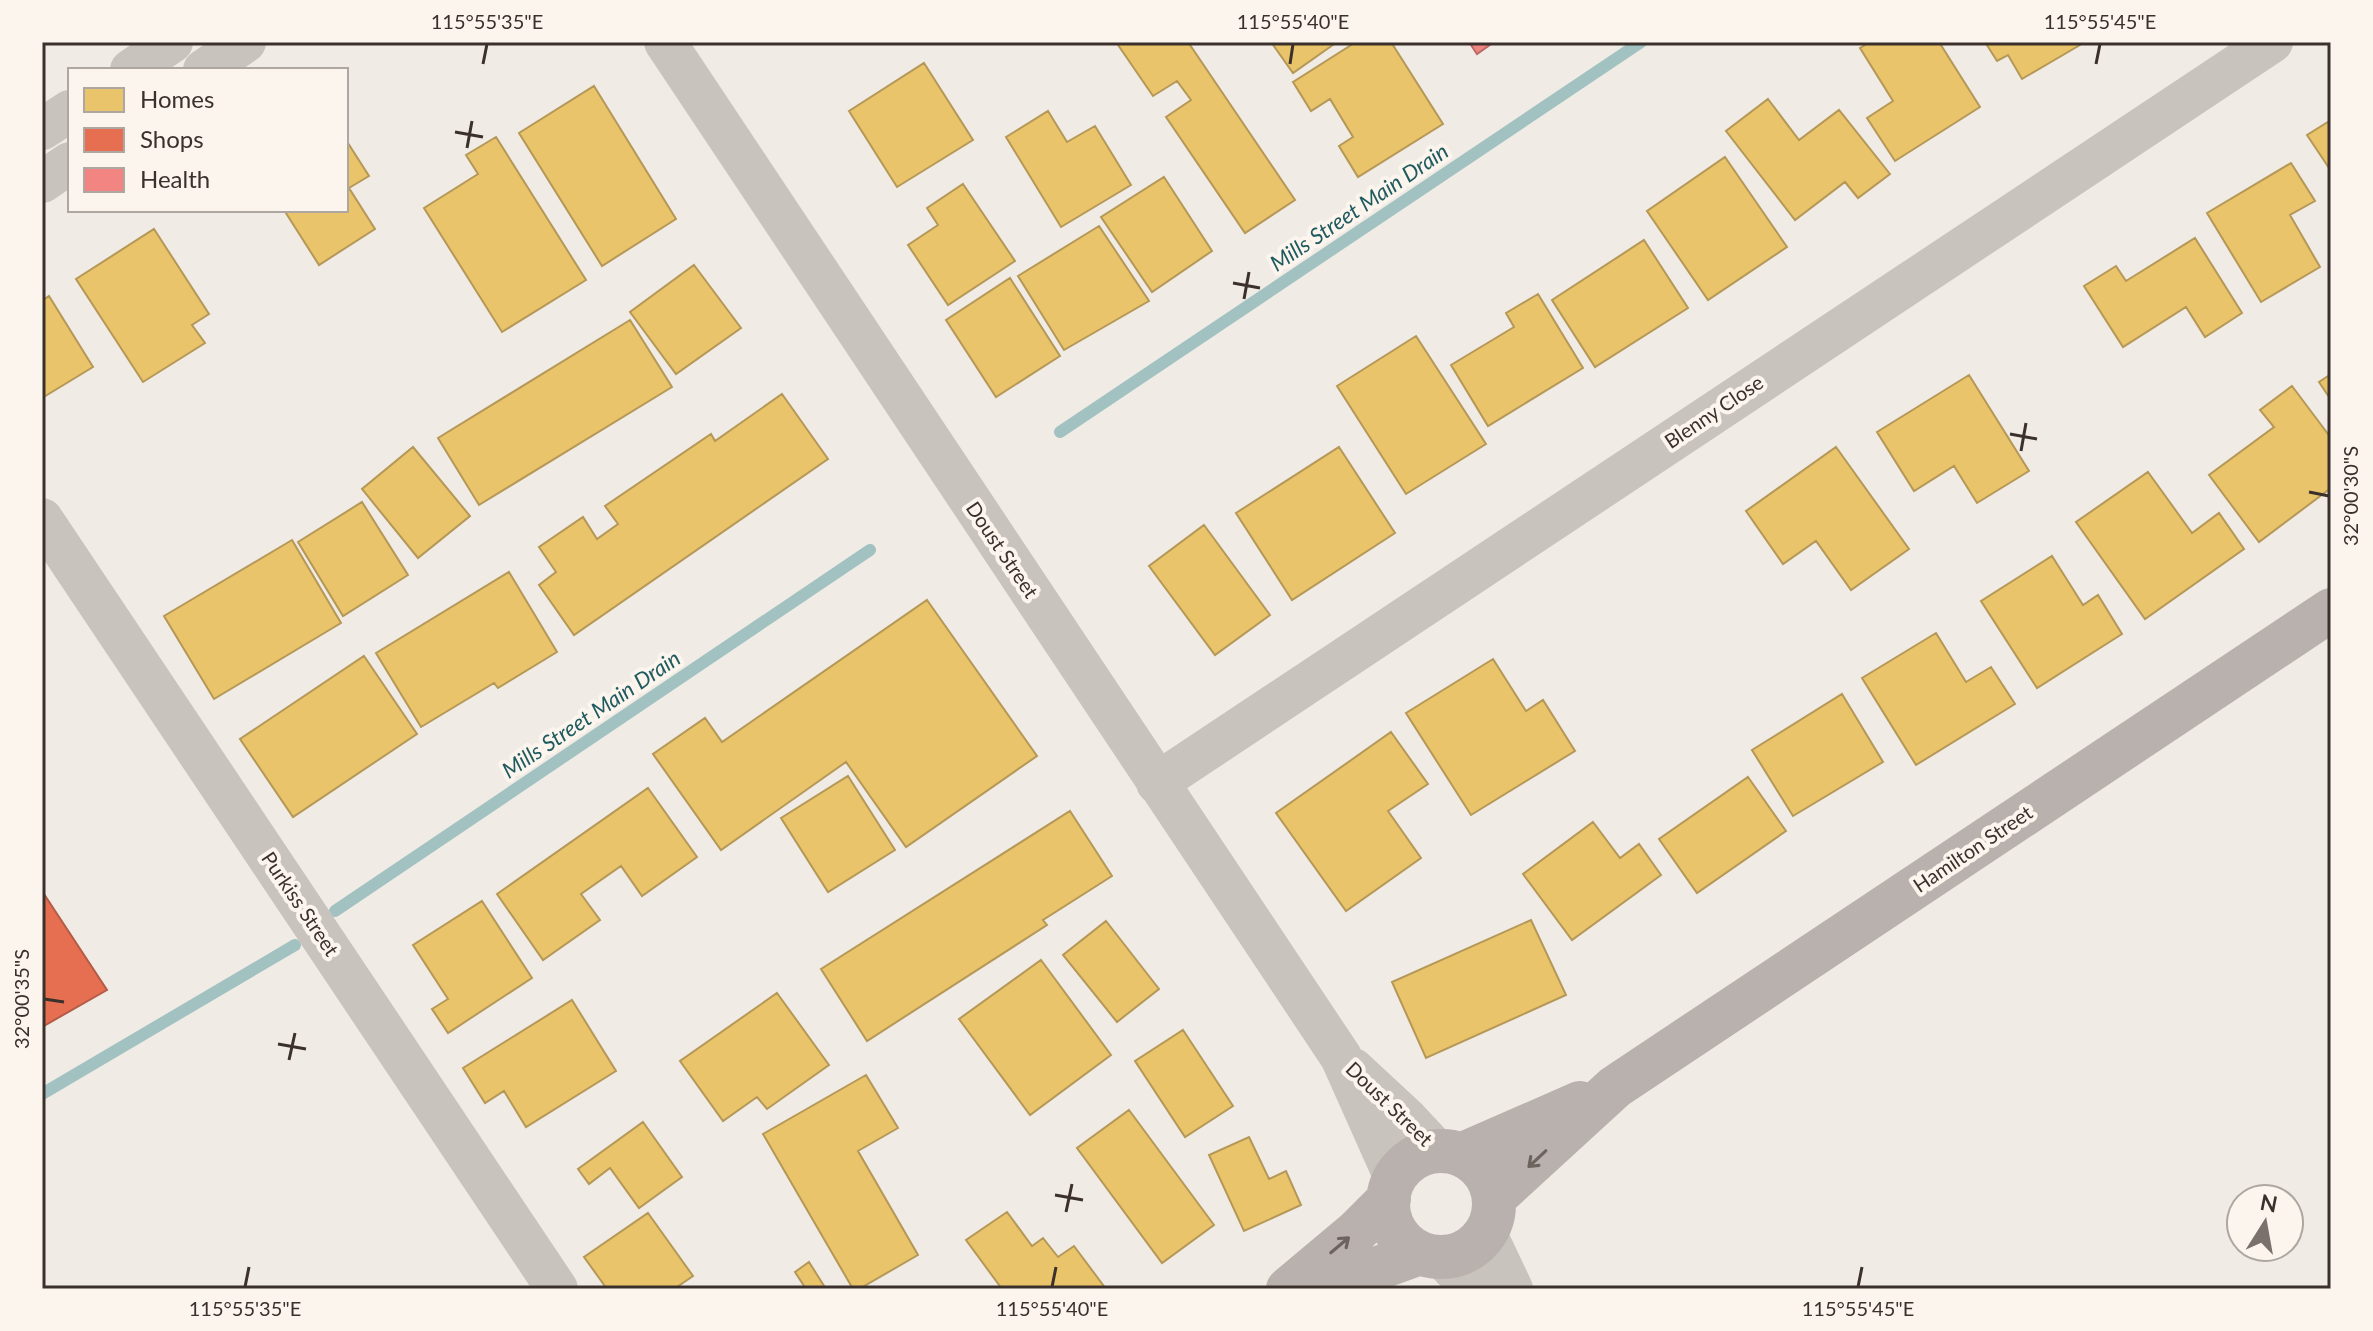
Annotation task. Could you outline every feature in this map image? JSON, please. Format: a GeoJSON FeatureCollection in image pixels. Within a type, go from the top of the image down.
{"type":"FeatureCollection","features":[{"type":"Feature","properties":{"kind":"main road","name":"Hamilton Street"},"geometry":{"type":"LineString","coordinates":[[1449,1153],[1615,1087],[2331,610]]}},
{"type":"Feature","properties":{"kind":"main road","name":"Hamilton Street"},"geometry":{"type":"LineString","coordinates":[[1490,1216],[1615,1087]]}},
{"type":"Feature","properties":{"kind":"main road"},"geometry":{"type":"LineString","coordinates":[[1288,1289],[1357,1231],[1392,1188],[1405,1165],[1420,1155],[1449,1153],[1474,1162],[1484,1172],[1490,1216],[1474,1246],[1459,1254],[1431,1255],[1320,1289]]}},
{"type":"Feature","properties":{"kind":"main road"},"geometry":{"type":"LineString","coordinates":[[1392,1188],[1390,1220],[1397,1233],[1407,1245],[1431,1255]]}},
{"type":"Feature","properties":{"kind":"street"},"geometry":{"type":"LineString","coordinates":[[207,68],[245,42]]}},
{"type":"Feature","properties":{"kind":"street","name":"Doust Street"},"geometry":{"type":"LineString","coordinates":[[665,42],[1341,1057],[1392,1188]]}},
{"type":"Feature","properties":{"kind":"street","name":"Blenny Close"},"geometry":{"type":"LineString","coordinates":[[1157,783],[2272,42]]}},
{"type":"Feature","properties":{"kind":"street"},"geometry":{"type":"LineString","coordinates":[[135,68],[169,50]]}},
{"type":"Feature","properties":{"kind":"street"},"geometry":{"type":"LineString","coordinates":[[42,129],[68,112]]}},
{"type":"Feature","properties":{"kind":"street"},"geometry":{"type":"LineString","coordinates":[[42,182],[68,164]]}},
{"type":"Feature","properties":{"kind":"street","name":"Purkiss Street"},"geometry":{"type":"LineString","coordinates":[[42,519],[557,1289]]}},
{"type":"Feature","properties":{"kind":"street","name":"Doust Street"},"geometry":{"type":"LineString","coordinates":[[1341,1057],[1408,1120],[1449,1153]]}},
{"type":"Feature","properties":{"kind":"street"},"geometry":{"type":"LineString","coordinates":[[1490,1216],[1512,1289]]}},
{"type":"Feature","properties":{"kind":"street"},"geometry":{"type":"LineString","coordinates":[[1431,1255],[1472,1289]]}},
{"type":"Feature","properties":{"kind":"building: Homes"},"geometry":{"type":"Polygon","coordinates":[[[1116,42],[1188,42],[1295,200],[1245,233],[1166,117],[1191,100],[1177,81],[1153,96],[1116,42]]]}},
{"type":"Feature","properties":{"kind":"building: Homes"},"geometry":{"type":"Polygon","coordinates":[[[1271,42],[1337,42],[1293,73],[1271,42]]]}},
{"type":"Feature","properties":{"kind":"building: Homes"},"geometry":{"type":"Polygon","coordinates":[[[1356,42],[1391,42],[1443,124],[1358,177],[1339,146],[1353,137],[1330,99],[1311,111],[1293,82],[1356,42]]]}},
{"type":"Feature","properties":{"kind":"building: Homes"},"geometry":{"type":"Polygon","coordinates":[[[1870,42],[1939,42],[1980,107],[1895,161],[1867,118],[1893,101],[1860,48],[1870,42]]]}},
{"type":"Feature","properties":{"kind":"building: Homes"},"geometry":{"type":"Polygon","coordinates":[[[1985,42],[2078,42],[2080,45],[2022,79],[2008,55],[1997,61],[1985,42]]]}},
{"type":"Feature","properties":{"kind":"building: Homes"},"geometry":{"type":"Polygon","coordinates":[[[924,63],[973,140],[897,187],[849,111],[924,63]]]}},
{"type":"Feature","properties":{"kind":"building: Homes"},"geometry":{"type":"Polygon","coordinates":[[[594,86],[676,219],[602,266],[519,133],[594,86]]]}},
{"type":"Feature","properties":{"kind":"building: Homes"},"geometry":{"type":"Polygon","coordinates":[[[1768,99],[1799,140],[1839,110],[1890,174],[1858,198],[1845,182],[1795,220],[1726,131],[1768,99]]]}},
{"type":"Feature","properties":{"kind":"building: Homes"},"geometry":{"type":"Polygon","coordinates":[[[1048,111],[1067,142],[1095,126],[1131,185],[1061,227],[1006,137],[1048,111]]]}},
{"type":"Feature","properties":{"kind":"building: Homes"},"geometry":{"type":"Polygon","coordinates":[[[2331,120],[2331,171],[2307,135],[2331,120]]]}},
{"type":"Feature","properties":{"kind":"building: Homes"},"geometry":{"type":"Polygon","coordinates":[[[496,137],[586,280],[502,332],[424,208],[478,174],[466,155],[496,137]]]}},
{"type":"Feature","properties":{"kind":"building: Homes"},"geometry":{"type":"Polygon","coordinates":[[[348,143],[369,176],[349,188],[375,229],[319,265],[285,212],[348,212],[348,143]]]}},
{"type":"Feature","properties":{"kind":"building: Homes"},"geometry":{"type":"Polygon","coordinates":[[[1725,157],[1787,247],[1708,300],[1647,211],[1725,157]]]}},
{"type":"Feature","properties":{"kind":"building: Homes"},"geometry":{"type":"Polygon","coordinates":[[[2291,163],[2315,201],[2290,215],[2320,267],[2261,302],[2207,213],[2291,163]]]}},
{"type":"Feature","properties":{"kind":"building: Homes"},"geometry":{"type":"Polygon","coordinates":[[[1164,177],[1212,251],[1152,292],[1101,217],[1164,177]]]}},
{"type":"Feature","properties":{"kind":"building: Homes"},"geometry":{"type":"Polygon","coordinates":[[[963,184],[1015,261],[948,305],[908,245],[938,225],[927,208],[963,184]]]}},
{"type":"Feature","properties":{"kind":"building: Homes"},"geometry":{"type":"Polygon","coordinates":[[[1099,226],[1149,301],[1064,350],[1018,276],[1099,226]]]}},
{"type":"Feature","properties":{"kind":"building: Homes"},"geometry":{"type":"Polygon","coordinates":[[[154,229],[209,314],[192,325],[205,343],[143,382],[76,279],[154,229]]]}},
{"type":"Feature","properties":{"kind":"building: Homes"},"geometry":{"type":"Polygon","coordinates":[[[2195,238],[2242,313],[2205,337],[2186,307],[2123,347],[2084,286],[2116,266],[2126,281],[2195,238]]]}},
{"type":"Feature","properties":{"kind":"building: Homes"},"geometry":{"type":"Polygon","coordinates":[[[1644,240],[1688,308],[1595,367],[1552,300],[1644,240]]]}},
{"type":"Feature","properties":{"kind":"building: Homes"},"geometry":{"type":"Polygon","coordinates":[[[694,265],[741,328],[676,374],[630,312],[694,265]]]}},
{"type":"Feature","properties":{"kind":"building: Homes"},"geometry":{"type":"Polygon","coordinates":[[[1010,278],[1060,356],[996,397],[946,320],[1010,278]]]}},
{"type":"Feature","properties":{"kind":"building: Homes"},"geometry":{"type":"Polygon","coordinates":[[[1538,294],[1583,368],[1488,426],[1451,365],[1514,327],[1506,313],[1538,294]]]}},
{"type":"Feature","properties":{"kind":"building: Homes"},"geometry":{"type":"Polygon","coordinates":[[[49,296],[93,367],[42,398],[42,301],[49,296]]]}},
{"type":"Feature","properties":{"kind":"building: Homes"},"geometry":{"type":"Polygon","coordinates":[[[630,320],[672,387],[479,505],[438,438],[630,320]]]}},
{"type":"Feature","properties":{"kind":"building: Homes"},"geometry":{"type":"Polygon","coordinates":[[[1416,336],[1486,444],[1406,494],[1337,386],[1416,336]]]}},
{"type":"Feature","properties":{"kind":"building: Homes"},"geometry":{"type":"Polygon","coordinates":[[[2331,374],[2331,400],[2319,382],[2331,374]]]}},
{"type":"Feature","properties":{"kind":"building: Homes"},"geometry":{"type":"Polygon","coordinates":[[[1969,375],[2029,471],[1977,503],[1954,466],[1914,491],[1877,432],[1969,375]]]}},
{"type":"Feature","properties":{"kind":"building: Homes"},"geometry":{"type":"Polygon","coordinates":[[[2292,386],[2331,438],[2331,488],[2259,542],[2209,475],[2274,427],[2260,410],[2292,386]]]}},
{"type":"Feature","properties":{"kind":"building: Homes"},"geometry":{"type":"Polygon","coordinates":[[[782,394],[828,459],[574,635],[539,585],[556,572],[539,547],[583,517],[597,539],[618,524],[605,506],[711,434],[715,441],[782,394]]]}},
{"type":"Feature","properties":{"kind":"building: Homes"},"geometry":{"type":"Polygon","coordinates":[[[413,447],[470,516],[418,558],[362,489],[413,447]]]}},
{"type":"Feature","properties":{"kind":"building: Homes"},"geometry":{"type":"Polygon","coordinates":[[[1339,447],[1395,533],[1292,600],[1236,513],[1339,447]]]}},
{"type":"Feature","properties":{"kind":"building: Homes"},"geometry":{"type":"Polygon","coordinates":[[[1836,447],[1909,549],[1851,590],[1816,541],[1783,564],[1746,511],[1836,447]]]}},
{"type":"Feature","properties":{"kind":"building: Homes"},"geometry":{"type":"Polygon","coordinates":[[[2148,472],[2192,533],[2219,513],[2244,549],[2145,619],[2076,522],[2148,472]]]}},
{"type":"Feature","properties":{"kind":"building: Homes"},"geometry":{"type":"Polygon","coordinates":[[[362,502],[408,575],[343,616],[298,542],[362,502]]]}},
{"type":"Feature","properties":{"kind":"building: Homes"},"geometry":{"type":"Polygon","coordinates":[[[1204,525],[1270,615],[1215,655],[1149,566],[1204,525]]]}},
{"type":"Feature","properties":{"kind":"building: Homes"},"geometry":{"type":"Polygon","coordinates":[[[292,540],[341,623],[214,699],[164,616],[292,540]]]}},
{"type":"Feature","properties":{"kind":"building: Homes"},"geometry":{"type":"Polygon","coordinates":[[[2052,556],[2083,605],[2098,595],[2122,634],[2037,688],[1981,601],[2052,556]]]}},
{"type":"Feature","properties":{"kind":"building: Homes"},"geometry":{"type":"Polygon","coordinates":[[[509,572],[557,652],[498,688],[494,683],[421,727],[376,653],[509,572]]]}},
{"type":"Feature","properties":{"kind":"building: Homes"},"geometry":{"type":"Polygon","coordinates":[[[927,600],[1037,756],[906,847],[846,762],[721,850],[653,754],[705,718],[722,742],[927,600]]]}},
{"type":"Feature","properties":{"kind":"building: Homes"},"geometry":{"type":"Polygon","coordinates":[[[1936,633],[1966,682],[1991,667],[2015,704],[1916,765],[1862,678],[1936,633]]]}},
{"type":"Feature","properties":{"kind":"building: Homes"},"geometry":{"type":"Polygon","coordinates":[[[364,656],[417,734],[293,817],[240,739],[364,656]]]}},
{"type":"Feature","properties":{"kind":"building: Homes"},"geometry":{"type":"Polygon","coordinates":[[[1493,659],[1526,711],[1543,700],[1575,751],[1471,815],[1406,713],[1493,659]]]}},
{"type":"Feature","properties":{"kind":"building: Homes"},"geometry":{"type":"Polygon","coordinates":[[[1842,694],[1883,762],[1793,816],[1752,750],[1842,694]]]}},
{"type":"Feature","properties":{"kind":"building: Homes"},"geometry":{"type":"Polygon","coordinates":[[[1391,732],[1428,784],[1388,811],[1421,858],[1346,911],[1276,813],[1391,732]]]}},
{"type":"Feature","properties":{"kind":"building: Homes"},"geometry":{"type":"Polygon","coordinates":[[[848,776],[895,850],[828,892],[781,818],[848,776]]]}},
{"type":"Feature","properties":{"kind":"building: Homes"},"geometry":{"type":"Polygon","coordinates":[[[1748,777],[1786,831],[1697,893],[1659,839],[1748,777]]]}},
{"type":"Feature","properties":{"kind":"building: Homes"},"geometry":{"type":"Polygon","coordinates":[[[648,788],[697,857],[642,896],[621,866],[581,894],[600,920],[543,960],[497,894],[648,788]]]}},
{"type":"Feature","properties":{"kind":"building: Homes"},"geometry":{"type":"Polygon","coordinates":[[[1070,811],[1112,876],[1043,920],[1047,925],[867,1041],[821,969],[1070,811]]]}},
{"type":"Feature","properties":{"kind":"building: Homes"},"geometry":{"type":"Polygon","coordinates":[[[1593,822],[1620,858],[1639,844],[1661,875],[1572,940],[1523,874],[1593,822]]]}},
{"type":"Feature","properties":{"kind":"building: Homes"},"geometry":{"type":"Polygon","coordinates":[[[482,901],[532,978],[448,1033],[432,1009],[448,999],[413,945],[482,901]]]}},
{"type":"Feature","properties":{"kind":"building: Homes"},"geometry":{"type":"Polygon","coordinates":[[[1531,920],[1566,995],[1426,1058],[1392,982],[1531,920]]]}},
{"type":"Feature","properties":{"kind":"building: Homes"},"geometry":{"type":"Polygon","coordinates":[[[1106,921],[1159,989],[1117,1022],[1063,955],[1106,921]]]}},
{"type":"Feature","properties":{"kind":"building: Homes"},"geometry":{"type":"Polygon","coordinates":[[[1041,960],[1111,1055],[1030,1115],[959,1019],[1041,960]]]}},
{"type":"Feature","properties":{"kind":"building: Homes"},"geometry":{"type":"Polygon","coordinates":[[[777,993],[829,1065],[767,1109],[757,1097],[723,1121],[680,1061],[777,993]]]}},
{"type":"Feature","properties":{"kind":"building: Homes"},"geometry":{"type":"Polygon","coordinates":[[[572,1000],[616,1071],[526,1127],[504,1091],[485,1103],[463,1068],[572,1000]]]}},
{"type":"Feature","properties":{"kind":"building: Homes"},"geometry":{"type":"Polygon","coordinates":[[[1183,1030],[1233,1106],[1185,1137],[1135,1061],[1183,1030]]]}},
{"type":"Feature","properties":{"kind":"building: Homes"},"geometry":{"type":"Polygon","coordinates":[[[866,1075],[898,1128],[858,1151],[918,1255],[859,1289],[853,1289],[763,1134],[866,1075]]]}},
{"type":"Feature","properties":{"kind":"building: Homes"},"geometry":{"type":"Polygon","coordinates":[[[1129,1110],[1214,1225],[1162,1263],[1077,1148],[1129,1110]]]}},
{"type":"Feature","properties":{"kind":"building: Homes"},"geometry":{"type":"Polygon","coordinates":[[[643,1122],[682,1177],[639,1208],[610,1168],[589,1184],[578,1169],[643,1122]]]}},
{"type":"Feature","properties":{"kind":"building: Homes"},"geometry":{"type":"Polygon","coordinates":[[[1249,1137],[1269,1179],[1286,1171],[1301,1205],[1244,1231],[1209,1155],[1249,1137]]]}},
{"type":"Feature","properties":{"kind":"building: Homes"},"geometry":{"type":"Polygon","coordinates":[[[1007,1212],[1032,1246],[1043,1238],[1058,1257],[1074,1246],[1106,1289],[1002,1289],[966,1240],[1007,1212]]]}},
{"type":"Feature","properties":{"kind":"building: Homes"},"geometry":{"type":"Polygon","coordinates":[[[648,1213],[693,1276],[674,1289],[607,1289],[584,1257],[648,1213]]]}},
{"type":"Feature","properties":{"kind":"building: Homes"},"geometry":{"type":"Polygon","coordinates":[[[809,1262],[826,1289],[806,1289],[795,1272],[809,1262]]]}},
{"type":"Feature","properties":{"kind":"building: Shops"},"geometry":{"type":"Polygon","coordinates":[[[42,891],[107,990],[42,1027],[42,891]]]}},
{"type":"Feature","properties":{"kind":"building: Health"},"geometry":{"type":"Polygon","coordinates":[[[1469,42],[1494,42],[1477,54],[1469,42]]]}},
{"type":"Feature","properties":{"kind":"waterway","name":"Mills Street Main Drain"},"geometry":{"type":"LineString","coordinates":[[1060,432],[1641,42]]}},
{"type":"Feature","properties":{"kind":"waterway","name":"Mills Street Main Drain"},"geometry":{"type":"LineString","coordinates":[[335,911],[870,550]]}},
{"type":"Feature","properties":{"kind":"waterway"},"geometry":{"type":"LineString","coordinates":[[42,1094],[295,945]]}}]}
